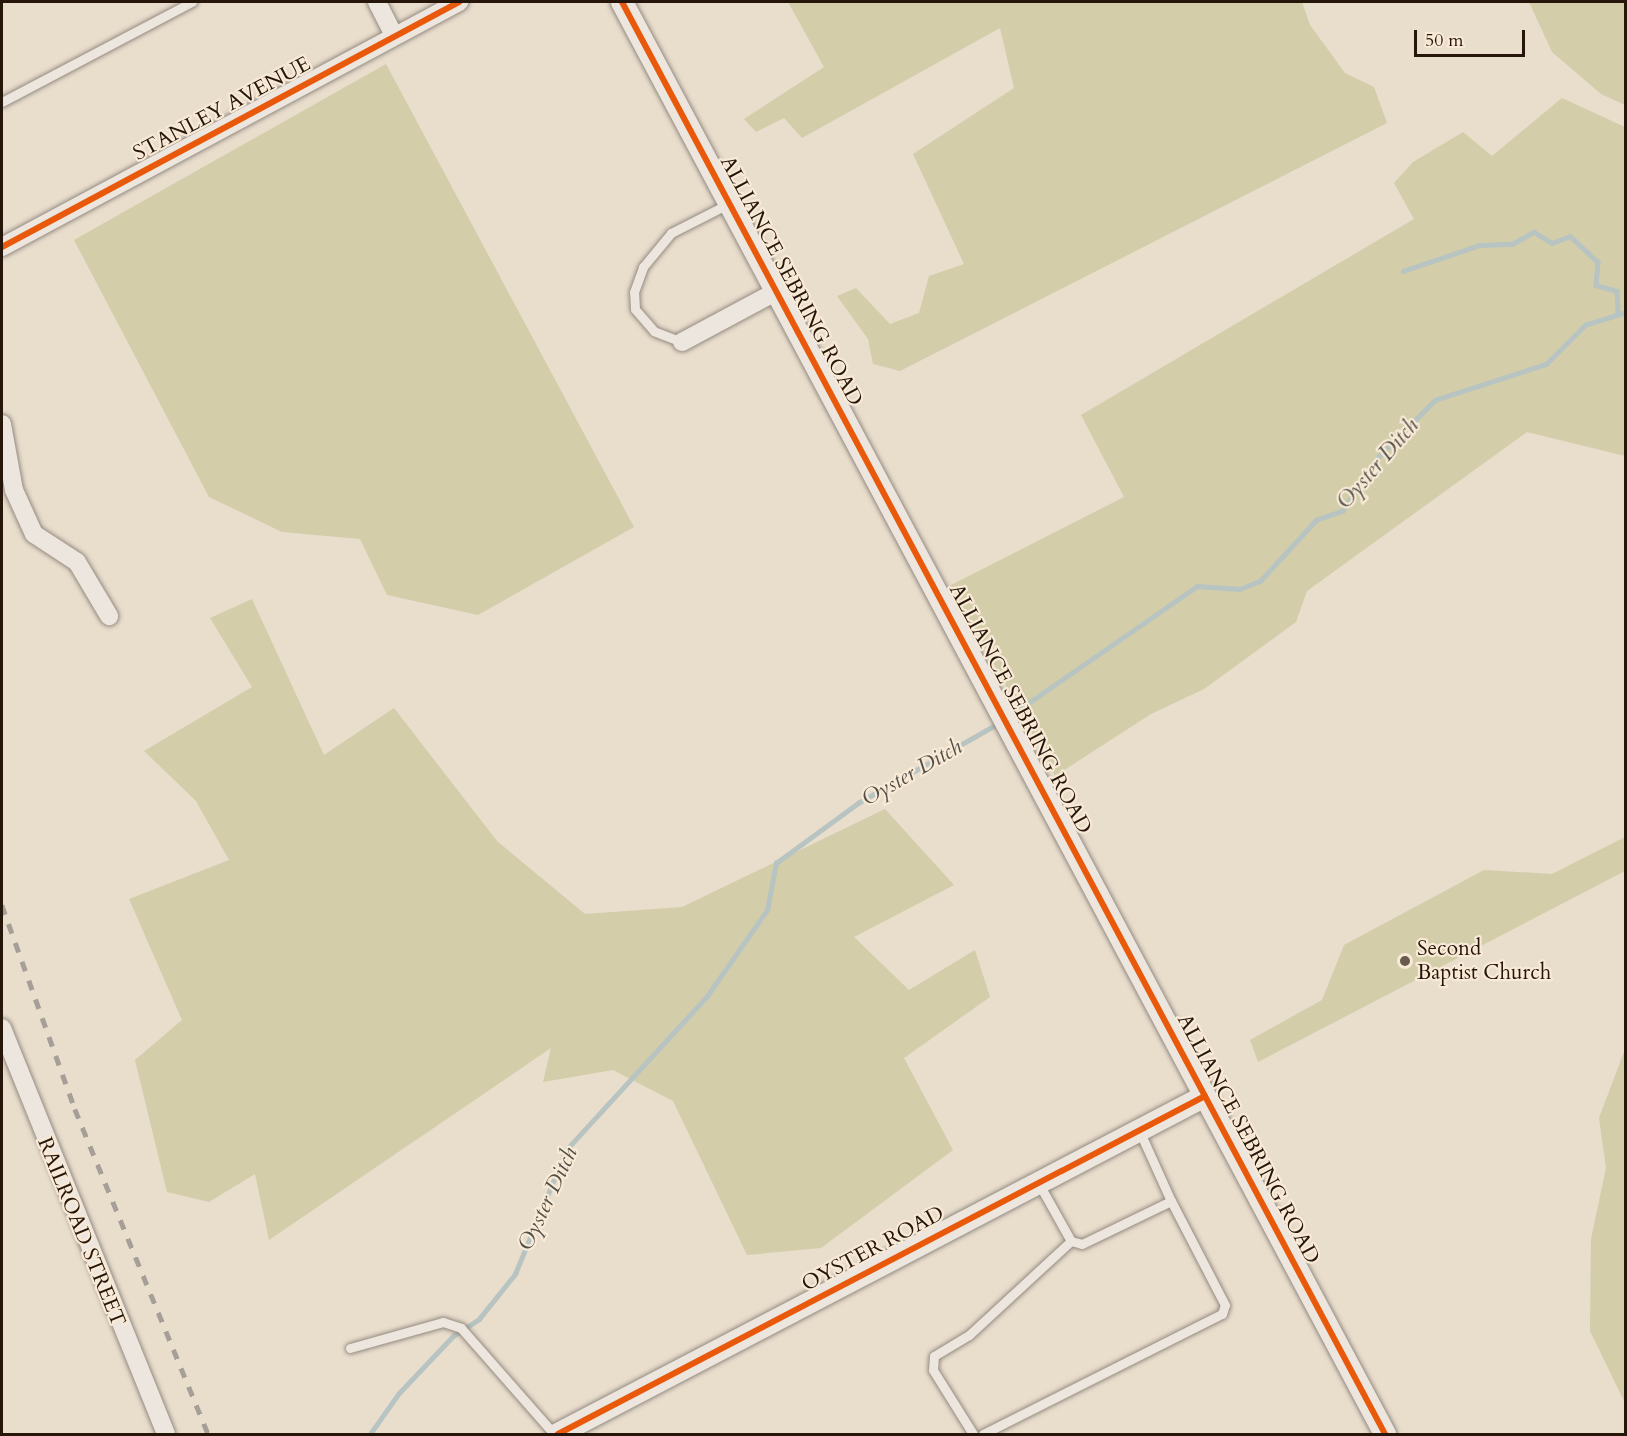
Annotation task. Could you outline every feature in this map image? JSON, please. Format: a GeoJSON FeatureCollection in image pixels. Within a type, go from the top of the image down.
{"type":"FeatureCollection","features":[{"type":"Feature","properties":{"kind":"street"},"geometry":{"type":"LineString","coordinates":[[377,2],[394,35]]}},
{"type":"Feature","properties":{"kind":"street","name":"STANLEY AVENUE"},"geometry":{"type":"LineString","coordinates":[[2,247],[459,2]]}},
{"type":"Feature","properties":{"kind":"street","name":"ALLIANCE SEBRING ROAD"},"geometry":{"type":"LineString","coordinates":[[622,2],[1385,1434]]}},
{"type":"Feature","properties":{"kind":"street"},"geometry":{"type":"LineString","coordinates":[[682,342],[777,291]]}},
{"type":"Feature","properties":{"kind":"street"},"geometry":{"type":"LineString","coordinates":[[2,424],[14,490],[34,534],[77,562],[109,616]]}},
{"type":"Feature","properties":{"kind":"street","name":"RAILROAD STREET"},"geometry":{"type":"LineString","coordinates":[[2,1028],[166,1434]]}},
{"type":"Feature","properties":{"kind":"street","name":"OYSTER ROAD"},"geometry":{"type":"LineString","coordinates":[[556,1434],[1138,1128],[1205,1096]]}},
{"type":"Feature","properties":{"kind":"lane"},"geometry":{"type":"LineString","coordinates":[[2,102],[192,2]]}},
{"type":"Feature","properties":{"kind":"lane"},"geometry":{"type":"LineString","coordinates":[[682,342],[654,331],[635,309],[634,292],[643,267],[671,233],[730,202]]}},
{"type":"Feature","properties":{"kind":"lane"},"geometry":{"type":"LineString","coordinates":[[983,1434],[1222,1314],[1225,1305],[1171,1202],[1138,1128]]}},
{"type":"Feature","properties":{"kind":"lane"},"geometry":{"type":"LineString","coordinates":[[1037,1181],[1071,1240],[1082,1244],[1171,1202]]}},
{"type":"Feature","properties":{"kind":"lane"},"geometry":{"type":"LineString","coordinates":[[973,1434],[933,1370],[934,1356],[969,1335],[1071,1240]]}},
{"type":"Feature","properties":{"kind":"lane"},"geometry":{"type":"LineString","coordinates":[[350,1348],[443,1322],[461,1329],[556,1434]]}},
{"type":"Feature","properties":{"kind":"shaded area"},"geometry":{"type":"Polygon","coordinates":[[[788,2],[1302,2],[1310,25],[1345,73],[1374,87],[1387,123],[900,371],[873,364],[868,339],[837,296],[856,288],[890,324],[919,313],[929,276],[964,264],[913,154],[1014,88],[1000,28],[802,138],[784,118],[756,132],[744,119],[824,67],[788,2]]]}},
{"type":"Feature","properties":{"kind":"shaded area"},"geometry":{"type":"Polygon","coordinates":[[[1529,2],[1625,2],[1625,105],[1601,94],[1552,52],[1529,2]]]}},
{"type":"Feature","properties":{"kind":"shaded area"},"geometry":{"type":"Polygon","coordinates":[[[386,64],[634,527],[478,615],[387,595],[360,539],[282,532],[209,497],[74,240],[386,64]]]}},
{"type":"Feature","properties":{"kind":"shaded area"},"geometry":{"type":"Polygon","coordinates":[[[1562,98],[1625,127],[1625,456],[1527,432],[1307,591],[1296,622],[1204,689],[1151,714],[1055,776],[951,585],[1124,497],[1081,415],[1414,219],[1394,183],[1413,162],[1463,132],[1492,156],[1562,98]]]}},
{"type":"Feature","properties":{"kind":"shaded area"},"geometry":{"type":"Polygon","coordinates":[[[252,599],[324,755],[394,708],[497,841],[585,914],[682,907],[885,809],[954,885],[854,937],[909,990],[975,950],[990,997],[904,1058],[953,1150],[821,1248],[747,1255],[673,1101],[613,1070],[543,1082],[551,1048],[269,1240],[255,1174],[209,1202],[167,1192],[135,1060],[182,1020],[129,899],[229,860],[196,801],[144,751],[252,687],[210,618],[252,599]]]}},
{"type":"Feature","properties":{"kind":"shaded area"},"geometry":{"type":"Polygon","coordinates":[[[1625,837],[1625,871],[1258,1062],[1250,1040],[1322,1000],[1344,945],[1484,870],[1552,874],[1625,837]]]}},
{"type":"Feature","properties":{"kind":"shaded area"},"geometry":{"type":"Polygon","coordinates":[[[1625,1049],[1626,1403],[1590,1331],[1591,1239],[1606,1168],[1599,1118],[1625,1049]]]}},
{"type":"Feature","properties":{"kind":"waterway"},"geometry":{"type":"LineString","coordinates":[[1403,271],[1480,245],[1512,244],[1534,232],[1552,243],[1570,236],[1598,262],[1596,285],[1617,291],[1618,313]]}},
{"type":"Feature","properties":{"kind":"waterway","name":"Oyster Ditch"},"geometry":{"type":"LineString","coordinates":[[1011,715],[1197,586],[1240,589],[1260,581],[1316,520],[1342,511],[1379,456],[1435,400],[1546,364],[1585,325],[1626,312]]}},
{"type":"Feature","properties":{"kind":"waterway","name":"Oyster Ditch"},"geometry":{"type":"LineString","coordinates":[[370,1434],[399,1393],[453,1336],[479,1319],[515,1274],[566,1150],[707,996],[767,910],[776,863],[858,803],[999,723]]}},
{"type":"Feature","properties":{"kind":"railway"},"geometry":{"type":"LineString","coordinates":[[2,905],[75,1109],[208,1434]]}},
{"type":"Feature","properties":{"kind":"cycle path"},"geometry":{"type":"LineString","coordinates":[[2,247],[459,2]]}},
{"type":"Feature","properties":{"kind":"cycle path"},"geometry":{"type":"LineString","coordinates":[[622,2],[1385,1434]]}},
{"type":"Feature","properties":{"kind":"cycle path"},"geometry":{"type":"LineString","coordinates":[[558,1434],[1205,1096]]}},
{"type":"Feature","properties":{"kind":"place","name":"Second Baptist Church"},"geometry":{"type":"Point","coordinates":[1405,961]}}]}
